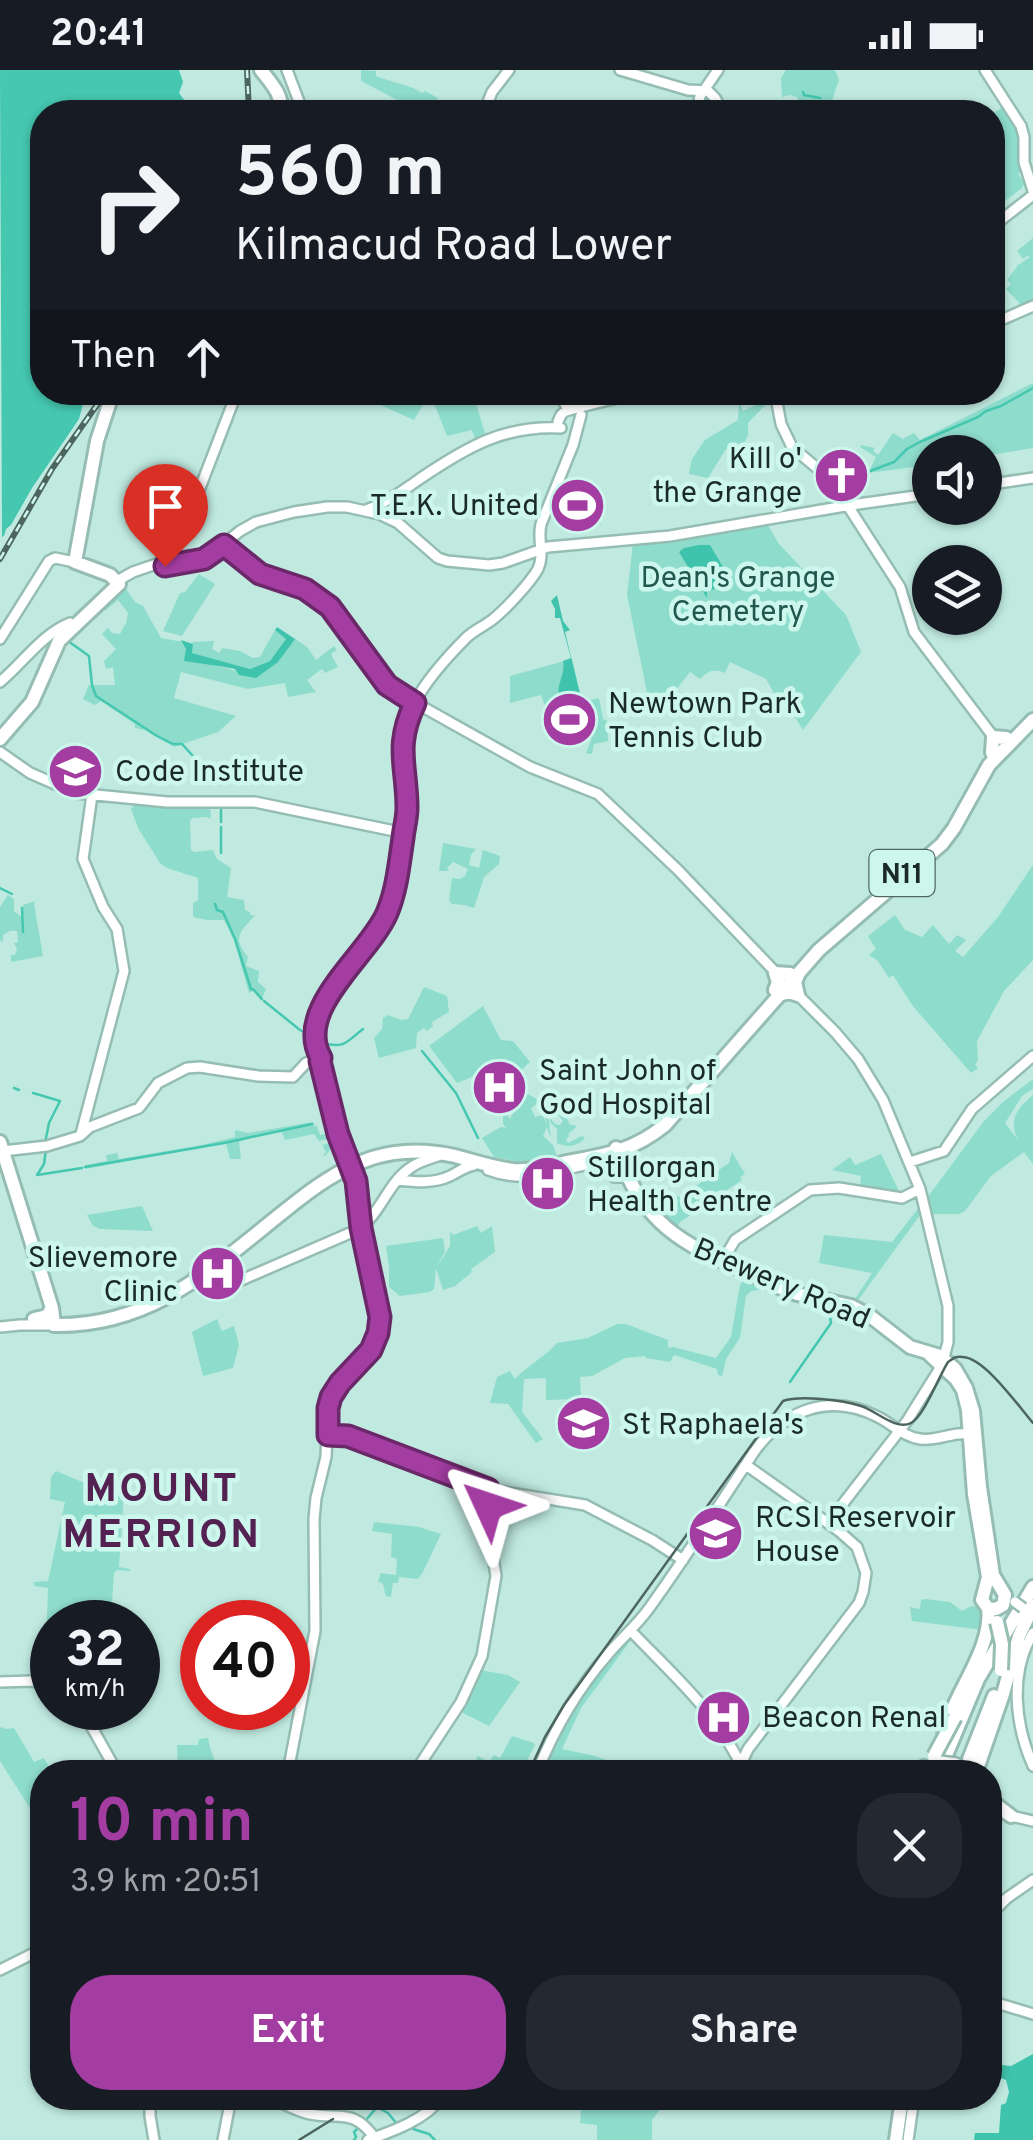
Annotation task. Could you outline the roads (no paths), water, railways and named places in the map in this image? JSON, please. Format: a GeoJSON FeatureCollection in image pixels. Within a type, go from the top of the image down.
{"type":"FeatureCollection","features":[{"type":"Feature","properties":{"kind":"highway"},"geometry":{"type":"LineString","coordinates":[[261,71],[280,100]]}},
{"type":"Feature","properties":{"kind":"highway"},"geometry":{"type":"LineString","coordinates":[[108,405],[95,448],[74,562],[120,580]]}},
{"type":"Feature","properties":{"kind":"highway"},"geometry":{"type":"LineString","coordinates":[[0,736],[30,700],[53,644],[70,623],[120,580]]}},
{"type":"Feature","properties":{"kind":"highway"},"geometry":{"type":"LineString","coordinates":[[53,644],[120,580]]}},
{"type":"Feature","properties":{"kind":"highway","name":"N11"},"geometry":{"type":"LineString","coordinates":[[349,1166],[404,1152],[443,1154],[514,1170],[542,1168],[646,1140],[665,1125],[832,930],[943,834],[978,773],[1000,745],[1033,717]]}},
{"type":"Feature","properties":{"kind":"highway","name":"N11"},"geometry":{"type":"LineString","coordinates":[[48,1319],[102,1322],[154,1312],[168,1298],[200,1281],[304,1195],[372,1154],[414,1148],[520,1165],[616,1151],[662,1121],[786,983]]}},
{"type":"Feature","properties":{"kind":"highway"},"geometry":{"type":"LineString","coordinates":[[1,1146],[48,1319]]}},
{"type":"Feature","properties":{"kind":"highway","name":"Brewery Road"},"geometry":{"type":"LineString","coordinates":[[616,1151],[626,1177],[666,1230],[797,1294],[851,1306],[910,1347],[943,1362]]}},
{"type":"Feature","properties":{"kind":"highway","name":"N11"},"geometry":{"type":"LineString","coordinates":[[48,1319],[100,1318],[200,1281]]}},
{"type":"Feature","properties":{"kind":"highway"},"geometry":{"type":"LineString","coordinates":[[943,1362],[968,1394],[974,1416],[974,1500],[986,1558]]}},
{"type":"Feature","properties":{"kind":"highway"},"geometry":{"type":"LineString","coordinates":[[973,1435],[981,1464],[1002,1644],[1001,1670],[975,1760]]}},
{"type":"Feature","properties":{"kind":"highway"},"geometry":{"type":"LineString","coordinates":[[934,1760],[950,1714],[988,1634],[999,1598],[988,1578],[975,1470],[975,1465],[981,1464]]}},
{"type":"Feature","properties":{"kind":"highway"},"geometry":{"type":"LineString","coordinates":[[935,1760],[984,1658],[1033,1586]]}},
{"type":"Feature","properties":{"kind":"highway"},"geometry":{"type":"LineString","coordinates":[[936,1760],[1033,1586]]}},
{"type":"Feature","properties":{"kind":"highway"},"geometry":{"type":"LineString","coordinates":[[938,1760],[962,1729],[984,1682],[1033,1608]]}},
{"type":"Feature","properties":{"kind":"highway"},"geometry":{"type":"LineString","coordinates":[[978,1760],[989,1736],[1019,1636],[1033,1608]]}},
{"type":"Feature","properties":{"kind":"highway"},"geometry":{"type":"LineString","coordinates":[[1002,1811],[1013,1817]]}},
{"type":"Feature","properties":{"kind":"highway"},"geometry":{"type":"LineString","coordinates":[[899,2140],[903,2110]]}},
{"type":"Feature","properties":{"kind":"main road"},"geometry":{"type":"LineString","coordinates":[[287,70],[299,100]]}},
{"type":"Feature","properties":{"kind":"main road"},"geometry":{"type":"LineString","coordinates":[[489,100],[510,70]]}},
{"type":"Feature","properties":{"kind":"main road"},"geometry":{"type":"LineString","coordinates":[[620,70],[688,90],[704,90],[716,100]]}},
{"type":"Feature","properties":{"kind":"main road"},"geometry":{"type":"LineString","coordinates":[[699,100],[718,70]]}},
{"type":"Feature","properties":{"kind":"main road"},"geometry":{"type":"LineString","coordinates":[[985,70],[1004,100]]}},
{"type":"Feature","properties":{"kind":"main road"},"geometry":{"type":"LineString","coordinates":[[1005,101],[1022,128],[1024,162],[1033,193],[1005,216]]}},
{"type":"Feature","properties":{"kind":"main road"},"geometry":{"type":"LineString","coordinates":[[1005,318],[1033,306]]}},
{"type":"Feature","properties":{"kind":"main road"},"geometry":{"type":"LineString","coordinates":[[120,580],[161,562],[196,496],[232,405]]}},
{"type":"Feature","properties":{"kind":"main road"},"geometry":{"type":"LineString","coordinates":[[291,1760],[315,1630],[314,1519],[332,1433],[327,1418],[329,1404],[336,1389],[368,1354],[378,1333],[378,1302],[359,1233],[360,1213],[318,1059],[318,1020],[329,994],[374,937],[396,888],[407,808],[402,749],[415,703],[466,638],[491,621],[537,570],[541,524],[573,438],[563,405]]}},
{"type":"Feature","properties":{"kind":"main road"},"geometry":{"type":"LineString","coordinates":[[372,512],[453,456],[490,438],[504,432],[546,428],[596,405]]}},
{"type":"Feature","properties":{"kind":"main road"},"geometry":{"type":"LineString","coordinates":[[777,405],[781,424],[792,446],[824,474],[848,506],[900,588],[914,632],[1000,745]]}},
{"type":"Feature","properties":{"kind":"main road"},"geometry":{"type":"LineString","coordinates":[[1002,483],[1033,478]]}},
{"type":"Feature","properties":{"kind":"main road"},"geometry":{"type":"LineString","coordinates":[[120,580],[161,562],[204,559],[252,524],[331,506],[372,512],[398,523],[438,558],[489,565],[540,549],[668,536],[912,496]]}},
{"type":"Feature","properties":{"kind":"main road"},"geometry":{"type":"LineString","coordinates":[[855,520],[864,503]]}},
{"type":"Feature","properties":{"kind":"main road"},"geometry":{"type":"LineString","coordinates":[[224,545],[260,574],[305,589],[330,607],[387,685],[546,774],[598,794],[678,870],[835,1032],[871,1078],[920,1189],[945,1285],[952,1328],[950,1356],[828,1523]]}},
{"type":"Feature","properties":{"kind":"main road"},"geometry":{"type":"LineString","coordinates":[[0,639],[49,561],[55,558],[74,562]]}},
{"type":"Feature","properties":{"kind":"main road"},"geometry":{"type":"LineString","coordinates":[[0,682],[34,648],[53,644]]}},
{"type":"Feature","properties":{"kind":"main road"},"geometry":{"type":"LineString","coordinates":[[0,752],[24,770],[74,792],[167,802],[264,803],[404,833]]}},
{"type":"Feature","properties":{"kind":"main road"},"geometry":{"type":"LineString","coordinates":[[81,1134],[124,971],[117,929],[101,903],[83,859],[92,795]]}},
{"type":"Feature","properties":{"kind":"main road"},"geometry":{"type":"LineString","coordinates":[[910,1162],[944,1151],[972,1109],[1033,1056]]}},
{"type":"Feature","properties":{"kind":"main road"},"geometry":{"type":"LineString","coordinates":[[1,1146],[54,1145],[80,1136],[93,1126],[139,1108],[158,1083],[190,1067],[294,1077],[306,1062],[318,1059]]}},
{"type":"Feature","properties":{"kind":"main road"},"geometry":{"type":"LineString","coordinates":[[200,1281],[212,1292],[359,1233],[397,1180],[411,1167],[443,1154]]}},
{"type":"Feature","properties":{"kind":"main road"},"geometry":{"type":"LineString","coordinates":[[397,1180],[435,1181],[474,1165],[500,1174],[534,1177],[597,1162],[614,1177],[626,1177]]}},
{"type":"Feature","properties":{"kind":"main road"},"geometry":{"type":"LineString","coordinates":[[722,1260],[735,1240],[808,1191],[830,1188],[902,1198],[920,1189]]}},
{"type":"Feature","properties":{"kind":"main road"},"geometry":{"type":"LineString","coordinates":[[360,1213],[372,1218]]}},
{"type":"Feature","properties":{"kind":"main road"},"geometry":{"type":"LineString","coordinates":[[0,1325],[48,1319]]}},
{"type":"Feature","properties":{"kind":"main road"},"geometry":{"type":"LineString","coordinates":[[943,1362],[949,1319]]}},
{"type":"Feature","properties":{"kind":"main road"},"geometry":{"type":"LineString","coordinates":[[543,1760],[571,1706],[603,1661],[635,1629],[746,1464],[782,1422],[808,1409],[845,1406],[930,1439],[973,1435]]}},
{"type":"Feature","properties":{"kind":"main road"},"geometry":{"type":"LineString","coordinates":[[332,1433],[492,1493],[585,1505],[684,1559]]}},
{"type":"Feature","properties":{"kind":"main road"},"geometry":{"type":"LineString","coordinates":[[743,1760],[856,1607],[866,1573],[853,1543],[746,1464]]}},
{"type":"Feature","properties":{"kind":"main road"},"geometry":{"type":"LineString","coordinates":[[423,1760],[461,1702],[482,1656],[496,1582],[487,1521],[492,1493]]}},
{"type":"Feature","properties":{"kind":"main road"},"geometry":{"type":"LineString","coordinates":[[999,1598],[1033,1608]]}},
{"type":"Feature","properties":{"kind":"main road"},"geometry":{"type":"LineString","coordinates":[[635,1629],[697,1698],[739,1760]]}},
{"type":"Feature","properties":{"kind":"main road"},"geometry":{"type":"LineString","coordinates":[[1033,1633],[1020,1665],[1017,1697],[1023,1738],[1033,1766]]}},
{"type":"Feature","properties":{"kind":"main road"},"geometry":{"type":"LineString","coordinates":[[0,1682],[30,1680]]}},
{"type":"Feature","properties":{"kind":"main road"},"geometry":{"type":"LineString","coordinates":[[93,1730],[110,1760]]}},
{"type":"Feature","properties":{"kind":"main road"},"geometry":{"type":"LineString","coordinates":[[1013,1817],[1033,1821]]}},
{"type":"Feature","properties":{"kind":"main road"},"geometry":{"type":"LineString","coordinates":[[1002,1905],[1033,1880]]}},
{"type":"Feature","properties":{"kind":"main road"},"geometry":{"type":"LineString","coordinates":[[0,1970],[30,1956]]}},
{"type":"Feature","properties":{"kind":"main road"},"geometry":{"type":"LineString","coordinates":[[1002,2005],[1033,2014]]}},
{"type":"Feature","properties":{"kind":"main road"},"geometry":{"type":"LineString","coordinates":[[150,2110],[154,2140]]}},
{"type":"Feature","properties":{"kind":"main road"},"geometry":{"type":"LineString","coordinates":[[224,2140],[229,2110]]}},
{"type":"Feature","properties":{"kind":"main road"},"geometry":{"type":"LineString","coordinates":[[297,2110],[353,2118],[374,2138],[431,2110]]}},
{"type":"Feature","properties":{"kind":"waterway"},"geometry":{"type":"LineString","coordinates":[[803,92],[820,98]]}},
{"type":"Feature","properties":{"kind":"waterway"},"geometry":{"type":"LineString","coordinates":[[1005,404],[1033,388]]}},
{"type":"Feature","properties":{"kind":"waterway"},"geometry":{"type":"LineString","coordinates":[[870,471],[894,462],[920,442],[1003,405]]}},
{"type":"Feature","properties":{"kind":"waterway"},"geometry":{"type":"LineString","coordinates":[[68,641],[89,656],[96,696],[157,736],[182,744],[193,756]]}},
{"type":"Feature","properties":{"kind":"waterway"},"geometry":{"type":"LineString","coordinates":[[221,803],[221,822]]}},
{"type":"Feature","properties":{"kind":"waterway"},"geometry":{"type":"LineString","coordinates":[[221,827],[221,853]]}},
{"type":"Feature","properties":{"kind":"waterway"},"geometry":{"type":"LineString","coordinates":[[0,888],[12,894]]}},
{"type":"Feature","properties":{"kind":"waterway"},"geometry":{"type":"LineString","coordinates":[[215,904],[235,939],[251,989],[262,999]]}},
{"type":"Feature","properties":{"kind":"waterway"},"geometry":{"type":"LineString","coordinates":[[22,908],[23,932]]}},
{"type":"Feature","properties":{"kind":"waterway"},"geometry":{"type":"LineString","coordinates":[[264,1001],[311,1036]]}},
{"type":"Feature","properties":{"kind":"waterway"},"geometry":{"type":"LineString","coordinates":[[322,1043],[341,1045],[363,1029]]}},
{"type":"Feature","properties":{"kind":"waterway"},"geometry":{"type":"LineString","coordinates":[[422,1051],[456,1093],[478,1138]]}},
{"type":"Feature","properties":{"kind":"waterway"},"geometry":{"type":"LineString","coordinates":[[14,1088],[19,1090]]}},
{"type":"Feature","properties":{"kind":"waterway"},"geometry":{"type":"LineString","coordinates":[[33,1093],[60,1101],[45,1143]]}},
{"type":"Feature","properties":{"kind":"waterway"},"geometry":{"type":"LineString","coordinates":[[85,1167],[312,1124]]}},
{"type":"Feature","properties":{"kind":"waterway"},"geometry":{"type":"LineString","coordinates":[[46,1149],[44,1164],[37,1175],[82,1168]]}},
{"type":"Feature","properties":{"kind":"waterway"},"geometry":{"type":"LineString","coordinates":[[682,1232],[698,1241]]}},
{"type":"Feature","properties":{"kind":"waterway"},"geometry":{"type":"LineString","coordinates":[[799,1300],[811,1306]]}},
{"type":"Feature","properties":{"kind":"waterway"},"geometry":{"type":"LineString","coordinates":[[790,1382],[831,1323],[830,1316],[815,1308]]}},
{"type":"Feature","properties":{"kind":"waterway"},"geometry":{"type":"LineString","coordinates":[[366,2120],[374,2110]]}},
{"type":"Feature","properties":{"kind":"waterway"},"geometry":{"type":"LineString","coordinates":[[382,2110],[397,2124]]}},
{"type":"Feature","properties":{"kind":"waterway"},"geometry":{"type":"LineString","coordinates":[[354,2140],[358,2128]]}},
{"type":"Feature","properties":{"kind":"waterway"},"geometry":{"type":"LineString","coordinates":[[410,2128],[435,2140]]}},
{"type":"Feature","properties":{"kind":"tram line"},"geometry":{"type":"LineString","coordinates":[[534,1760],[564,1705],[783,1401],[810,1398],[843,1402],[905,1425],[921,1412],[948,1362],[963,1357],[991,1374],[1033,1423]]}},
{"type":"Feature","properties":{"kind":"tram line"},"geometry":{"type":"LineString","coordinates":[[299,2140],[333,2119]]}},
{"type":"Feature","properties":{"kind":"railway"},"geometry":{"type":"LineString","coordinates":[[247,70],[248,100]]}},
{"type":"Feature","properties":{"kind":"railway"},"geometry":{"type":"LineString","coordinates":[[0,559],[52,469],[97,405]]}},
{"type":"Feature","properties":{"kind":"place","name":"Kill o' the Grange"},"geometry":{"type":"Point","coordinates":[841,475]}},
{"type":"Feature","properties":{"kind":"place","name":"T.E.K. United"},"geometry":{"type":"Point","coordinates":[578,505]}},
{"type":"Feature","properties":{"kind":"place","name":"Newtown Park Tennis Club"},"geometry":{"type":"Point","coordinates":[569,720]}},
{"type":"Feature","properties":{"kind":"place","name":"Code Institute"},"geometry":{"type":"Point","coordinates":[76,771]}},
{"type":"Feature","properties":{"kind":"place","name":"Saint John of God Hospital"},"geometry":{"type":"Point","coordinates":[500,1087]}},
{"type":"Feature","properties":{"kind":"place","name":"Stillorgan Health Centre"},"geometry":{"type":"Point","coordinates":[548,1184]}},
{"type":"Feature","properties":{"kind":"place","name":"Slievemore Clinic"},"geometry":{"type":"Point","coordinates":[217,1274]}},
{"type":"Feature","properties":{"kind":"place","name":"St Raphaela's"},"geometry":{"type":"Point","coordinates":[583,1424]}},
{"type":"Feature","properties":{"kind":"place","name":"RCSI Reservoir House"},"geometry":{"type":"Point","coordinates":[716,1534]}},
{"type":"Feature","properties":{"kind":"place","name":"Beacon Renal"},"geometry":{"type":"Point","coordinates":[723,1717]}},
{"type":"Feature","properties":{"kind":"district","name":"MOUNT MERRION"},"geometry":{"type":"Point","coordinates":[162,1510]}},
{"type":"Feature","properties":{"kind":"park label","name":"Dean's Grange Cemetery"},"geometry":{"type":"Point","coordinates":[738,594]}}]}
